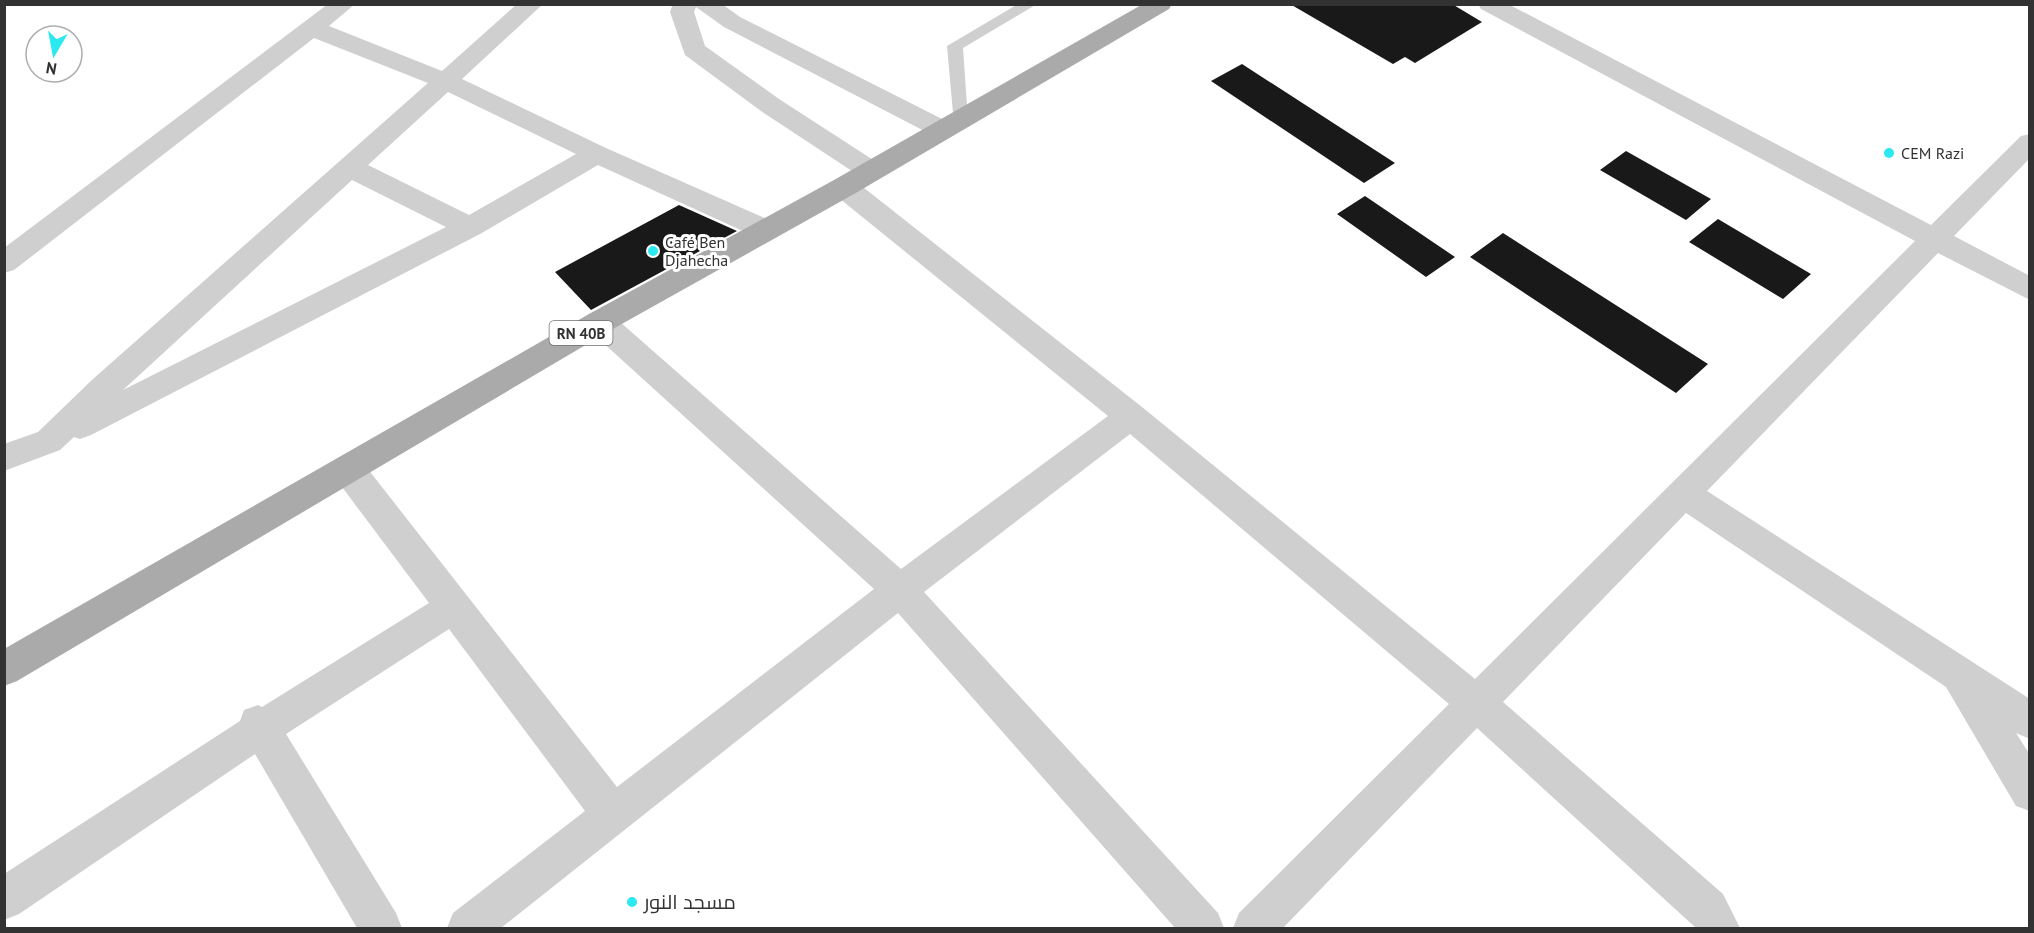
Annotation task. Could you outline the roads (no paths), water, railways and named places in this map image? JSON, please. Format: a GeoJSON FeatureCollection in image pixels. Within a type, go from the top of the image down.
{"type":"FeatureCollection","features":[{"type":"Feature","properties":{"kind":"main road","name":"RN 40B"},"geometry":{"type":"LineString","coordinates":[[4,669],[600,322],[857,179],[1161,4]]}},
{"type":"Feature","properties":{"kind":"street"},"geometry":{"type":"LineString","coordinates":[[4,263],[344,4]]}},
{"type":"Feature","properties":{"kind":"street"},"geometry":{"type":"LineString","coordinates":[[49,441],[104,388],[532,4]]}},
{"type":"Feature","properties":{"kind":"street"},"geometry":{"type":"LineString","coordinates":[[685,4],[682,12],[694,50],[770,105],[1131,416],[1476,703],[1708,909],[1719,928]]}},
{"type":"Feature","properties":{"kind":"street"},"geometry":{"type":"LineString","coordinates":[[705,4],[732,22],[952,125]]}},
{"type":"Feature","properties":{"kind":"street"},"geometry":{"type":"LineString","coordinates":[[1489,4],[2030,289]]}},
{"type":"Feature","properties":{"kind":"street"},"geometry":{"type":"LineString","coordinates":[[311,28],[445,81],[597,154],[766,230]]}},
{"type":"Feature","properties":{"kind":"street"},"geometry":{"type":"LineString","coordinates":[[1254,928],[2030,142]]}},
{"type":"Feature","properties":{"kind":"street"},"geometry":{"type":"LineString","coordinates":[[4,458],[49,441],[470,227],[597,154]]}},
{"type":"Feature","properties":{"kind":"street"},"geometry":{"type":"LineString","coordinates":[[349,167],[470,227]]}},
{"type":"Feature","properties":{"kind":"street"},"geometry":{"type":"LineString","coordinates":[[600,322],[900,590],[1203,928]]}},
{"type":"Feature","properties":{"kind":"street"},"geometry":{"type":"LineString","coordinates":[[468,928],[900,590],[1131,416]]}},
{"type":"Feature","properties":{"kind":"street"},"geometry":{"type":"LineString","coordinates":[[348,469],[613,815]]}},
{"type":"Feature","properties":{"kind":"street"},"geometry":{"type":"LineString","coordinates":[[1683,493],[2030,721]]}},
{"type":"Feature","properties":{"kind":"street"},"geometry":{"type":"LineString","coordinates":[[4,899],[260,726],[454,607]]}},
{"type":"Feature","properties":{"kind":"street"},"geometry":{"type":"LineString","coordinates":[[1957,674],[2030,792]]}},
{"type":"Feature","properties":{"kind":"street"},"geometry":{"type":"LineString","coordinates":[[260,726],[381,928]]}},
{"type":"Feature","properties":{"kind":"lane"},"geometry":{"type":"LineString","coordinates":[[952,125],[955,46],[1030,4]]}},
{"type":"Feature","properties":{"kind":"place","name":"CEM Razi"},"geometry":{"type":"Point","coordinates":[1889,153]}},
{"type":"Feature","properties":{"kind":"place","name":"Café Ben Djahecha"},"geometry":{"type":"Point","coordinates":[653,251]}},
{"type":"Feature","properties":{"kind":"place","name":"مسجد النور"},"geometry":{"type":"Point","coordinates":[632,902]}}]}
